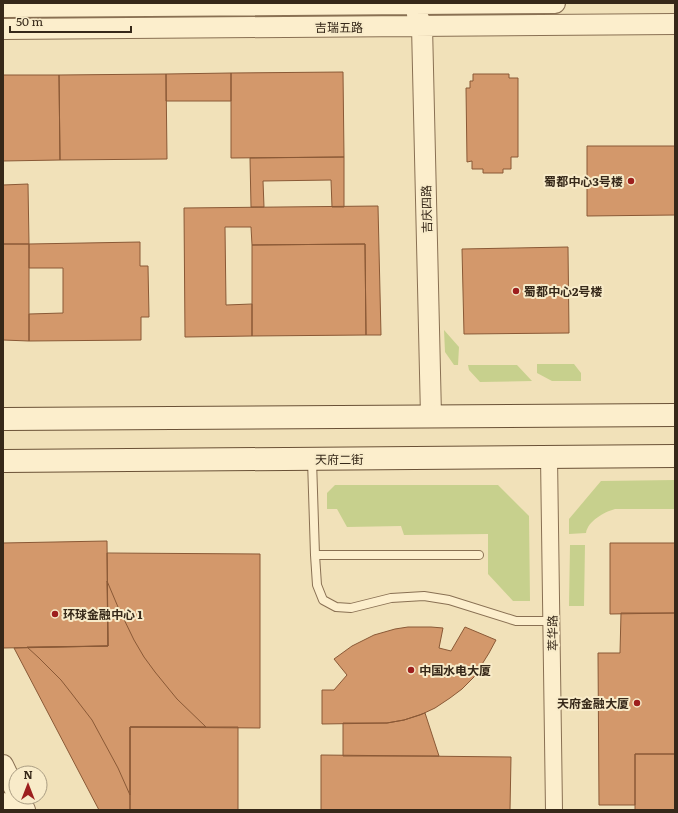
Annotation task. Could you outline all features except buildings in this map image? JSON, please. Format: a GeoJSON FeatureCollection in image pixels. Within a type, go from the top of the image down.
{"type":"FeatureCollection","features":[{"type":"Feature","properties":{"kind":"main road"},"geometry":{"type":"LineString","coordinates":[[3,419],[675,415]]}},
{"type":"Feature","properties":{"kind":"main road","name":"天府二街"},"geometry":{"type":"LineString","coordinates":[[3,461],[675,456]]}},
{"type":"Feature","properties":{"kind":"street","name":"吉瑞五路"},"geometry":{"type":"LineString","coordinates":[[3,8],[555,3]]}},
{"type":"Feature","properties":{"kind":"street","name":"吉庆四路"},"geometry":{"type":"LineString","coordinates":[[414,4],[422,26],[431,416]]}},
{"type":"Feature","properties":{"kind":"street","name":"吉瑞五路"},"geometry":{"type":"LineString","coordinates":[[3,29],[675,24]]}},
{"type":"Feature","properties":{"kind":"street","name":"萃华路"},"geometry":{"type":"LineString","coordinates":[[549,457],[554,810]]}},
{"type":"Feature","properties":{"kind":"street"},"geometry":{"type":"LineString","coordinates":[[3,765],[8,775]]}},
{"type":"Feature","properties":{"kind":"street"},"geometry":{"type":"LineString","coordinates":[[3,803],[6,810]]}},
{"type":"Feature","properties":{"kind":"lane"},"geometry":{"type":"LineString","coordinates":[[312,459],[314,555],[317,585],[323,600],[336,607],[351,608],[391,598],[424,596],[449,600],[516,621],[552,621]]}},
{"type":"Feature","properties":{"kind":"lane"},"geometry":{"type":"LineString","coordinates":[[314,555],[479,555]]}},
{"type":"Feature","properties":{"kind":"green space"},"geometry":{"type":"Polygon","coordinates":[[[444,330],[459,347],[458,365],[454,365],[445,352],[444,330]]]}},
{"type":"Feature","properties":{"kind":"green space"},"geometry":{"type":"Polygon","coordinates":[[[537,364],[574,364],[581,373],[581,381],[552,381],[537,373],[537,364]]]}},
{"type":"Feature","properties":{"kind":"green space"},"geometry":{"type":"Polygon","coordinates":[[[468,365],[517,365],[532,381],[480,382],[469,370],[468,365]]]}},
{"type":"Feature","properties":{"kind":"green space"},"geometry":{"type":"Polygon","coordinates":[[[675,480],[675,509],[615,509],[606,512],[593,521],[586,533],[569,534],[569,519],[601,481],[675,480]]]}},
{"type":"Feature","properties":{"kind":"green space"},"geometry":{"type":"Polygon","coordinates":[[[335,485],[498,485],[529,516],[530,601],[513,601],[488,574],[488,534],[404,535],[401,526],[347,527],[337,509],[327,509],[327,493],[335,485]]]}},
{"type":"Feature","properties":{"kind":"green space"},"geometry":{"type":"Polygon","coordinates":[[[570,545],[585,545],[584,606],[569,606],[570,545]]]}},
{"type":"Feature","properties":{"kind":"place","name":"蜀都中心3号楼"},"geometry":{"type":"Point","coordinates":[631,181]}},
{"type":"Feature","properties":{"kind":"place","name":"蜀都中心2号楼"},"geometry":{"type":"Point","coordinates":[516,291]}},
{"type":"Feature","properties":{"kind":"place","name":"环球金融中心 1"},"geometry":{"type":"Point","coordinates":[55,614]}},
{"type":"Feature","properties":{"kind":"place","name":"中国水电大厦"},"geometry":{"type":"Point","coordinates":[411,670]}},
{"type":"Feature","properties":{"kind":"place","name":"天府金融大厦"},"geometry":{"type":"Point","coordinates":[637,703]}}]}
